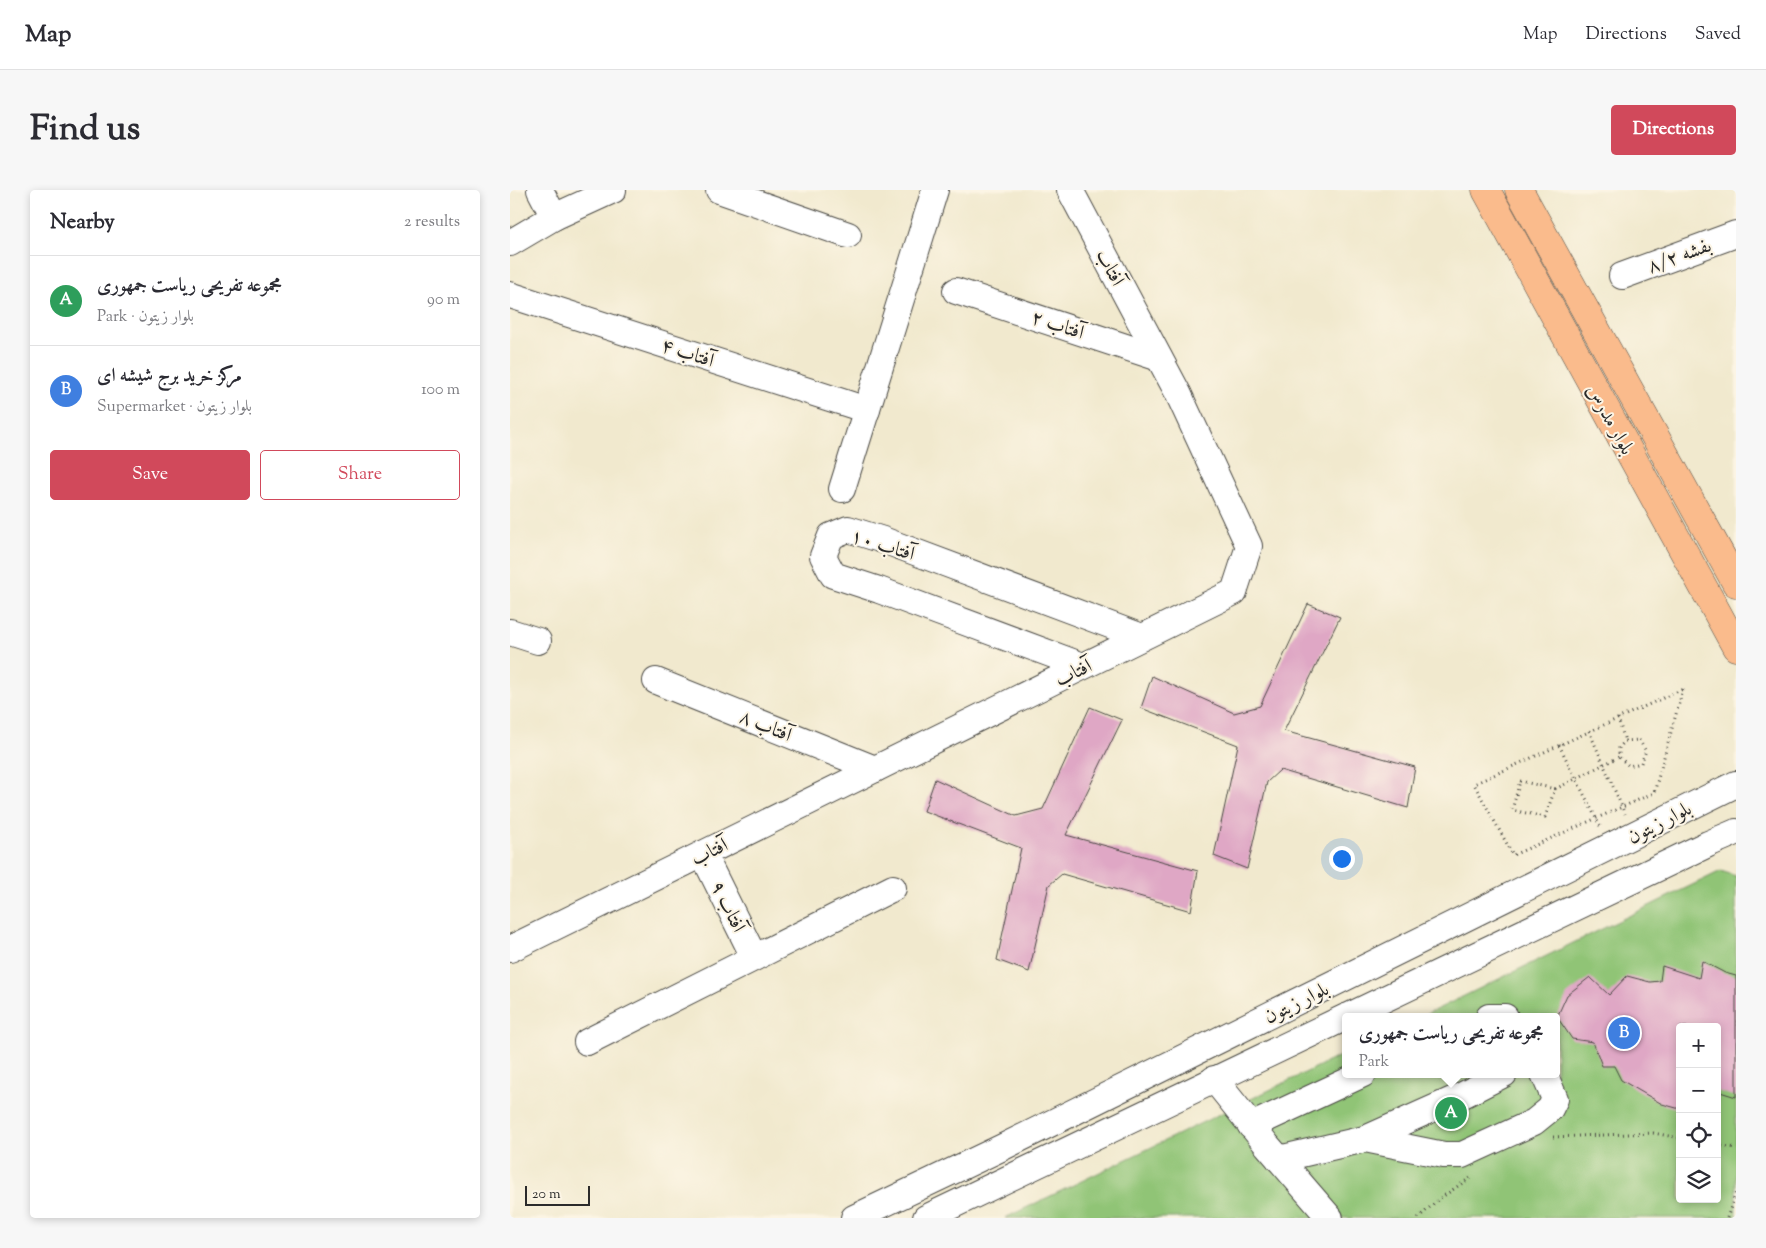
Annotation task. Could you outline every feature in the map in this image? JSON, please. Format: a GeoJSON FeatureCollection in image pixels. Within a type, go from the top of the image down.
{"type":"FeatureCollection","features":[{"type":"Feature","properties":{"kind":"main road","name":"بلوار مدرس"},"geometry":{"type":"LineString","coordinates":[[1486,190],[1736,648]]}},
{"type":"Feature","properties":{"kind":"main road","name":"بلوار مدرس"},"geometry":{"type":"LineString","coordinates":[[1519,190],[1736,584]]}},
{"type":"Feature","properties":{"kind":"street"},"geometry":{"type":"LineString","coordinates":[[540,190],[554,217]]}},
{"type":"Feature","properties":{"kind":"street"},"geometry":{"type":"LineString","coordinates":[[510,243],[554,217],[613,190]]}},
{"type":"Feature","properties":{"kind":"street"},"geometry":{"type":"LineString","coordinates":[[719,190],[848,234]]}},
{"type":"Feature","properties":{"kind":"street"},"geometry":{"type":"LineString","coordinates":[[842,489],[935,190]]}},
{"type":"Feature","properties":{"kind":"street","name":"آفتاب"},"geometry":{"type":"LineString","coordinates":[[510,949],[1234,592],[1249,546],[1178,393],[1070,190]]}},
{"type":"Feature","properties":{"kind":"street","name":"بفشه ۸/۲"},"geometry":{"type":"LineString","coordinates":[[1622,276],[1736,234]]}},
{"type":"Feature","properties":{"kind":"street","name":"آفتاب ۲"},"geometry":{"type":"LineString","coordinates":[[956,291],[1159,358]]}},
{"type":"Feature","properties":{"kind":"street","name":"آفتاب ۴"},"geometry":{"type":"LineString","coordinates":[[510,295],[866,410]]}},
{"type":"Feature","properties":{"kind":"street","name":"آفتاب ۱۰"},"geometry":{"type":"LineString","coordinates":[[1083,666],[879,590],[833,575],[823,556],[831,536],[848,529],[883,540],[1142,637]]}},
{"type":"Feature","properties":{"kind":"street"},"geometry":{"type":"LineString","coordinates":[[510,632],[538,641]]}},
{"type":"Feature","properties":{"kind":"street","name":"آفتاب ۸"},"geometry":{"type":"LineString","coordinates":[[656,681],[875,769]]}},
{"type":"Feature","properties":{"kind":"street","name":"بلوار زیتون"},"geometry":{"type":"LineString","coordinates":[[854,1218],[1003,1147],[1736,784]]}},
{"type":"Feature","properties":{"kind":"street","name":"بلوار زیتون"},"geometry":{"type":"LineString","coordinates":[[1354,1013],[1736,832]]}},
{"type":"Feature","properties":{"kind":"street","name":"آفتاب ۹"},"geometry":{"type":"LineString","coordinates":[[703,854],[754,957]]}},
{"type":"Feature","properties":{"kind":"street"},"geometry":{"type":"LineString","coordinates":[[587,1042],[893,888]]}},
{"type":"Feature","properties":{"kind":"street","name":"بلوار زیتون"},"geometry":{"type":"LineString","coordinates":[[926,1218],[1342,1019]]}},
{"type":"Feature","properties":{"kind":"street"},"geometry":{"type":"LineString","coordinates":[[1251,1126],[1354,1078]]}},
{"type":"Feature","properties":{"kind":"street"},"geometry":{"type":"LineString","coordinates":[[1279,1159],[1365,1140],[1496,1078]]}},
{"type":"Feature","properties":{"kind":"street"},"geometry":{"type":"LineString","coordinates":[[1365,1140],[1444,1155],[1462,1155],[1534,1122],[1550,1109],[1555,1099],[1546,1078]]}},
{"type":"Feature","properties":{"kind":"street"},"geometry":{"type":"LineString","coordinates":[[1214,1079],[1251,1126],[1330,1218]]}},
{"type":"Feature","properties":{"kind":"street"},"geometry":{"type":"LineString","coordinates":[[1003,1147],[1018,1174]]}},
{"type":"Feature","properties":{"kind":"path"},"geometry":{"type":"LineString","coordinates":[[1683,689],[1654,793],[1513,855],[1474,784],[1589,731],[1683,689]]}},
{"type":"Feature","properties":{"kind":"path"},"geometry":{"type":"LineString","coordinates":[[1618,718],[1626,741]]}},
{"type":"Feature","properties":{"kind":"path"},"geometry":{"type":"LineString","coordinates":[[1589,731],[1634,835]]}},
{"type":"Feature","properties":{"kind":"path"},"geometry":{"type":"LineString","coordinates":[[1639,740],[1646,751],[1642,763],[1629,766],[1619,757],[1619,748],[1626,741],[1639,740]]}},
{"type":"Feature","properties":{"kind":"path"},"geometry":{"type":"LineString","coordinates":[[1559,745],[1597,818],[1608,848]]}},
{"type":"Feature","properties":{"kind":"path"},"geometry":{"type":"LineString","coordinates":[[1555,789],[1544,817],[1512,810],[1520,781],[1555,789],[1619,757]]}},
{"type":"Feature","properties":{"kind":"path"},"geometry":{"type":"LineString","coordinates":[[1548,1137],[1653,1133],[1676,1137]]}},
{"type":"Feature","properties":{"kind":"path"},"geometry":{"type":"LineString","coordinates":[[1721,1146],[1736,1148]]}},
{"type":"Feature","properties":{"kind":"path"},"geometry":{"type":"LineString","coordinates":[[1418,1218],[1439,1199],[1472,1177]]}},
{"type":"Feature","properties":{"kind":"path"},"geometry":{"type":"LineString","coordinates":[[1727,1218],[1736,1192]]}},
{"type":"Feature","properties":{"kind":"green space"},"geometry":{"type":"Polygon","coordinates":[[[1721,871],[1736,876],[1736,1218],[1005,1218],[1342,1055],[1342,1078],[1560,1078],[1560,1013],[1429,1013],[1721,871]]]}},
{"type":"Feature","properties":{"kind":"building"},"geometry":{"type":"Polygon","coordinates":[[[1308,604],[1340,617],[1284,731],[1415,767],[1408,808],[1280,770],[1267,782],[1247,869],[1214,856],[1238,745],[1141,708],[1152,676],[1234,713],[1260,706],[1308,604]]]}},
{"type":"Feature","properties":{"kind":"building"},"geometry":{"type":"Polygon","coordinates":[[[1090,707],[1122,720],[1066,835],[1198,871],[1191,911],[1062,874],[1049,885],[1029,972],[997,960],[1021,848],[924,811],[935,779],[1016,816],[1043,809],[1090,707]]]}},
{"type":"Feature","properties":{"kind":"building"},"geometry":{"type":"Polygon","coordinates":[[[1702,961],[1725,973],[1736,976],[1736,1097],[1721,1092],[1721,1023],[1676,1023],[1676,1108],[1662,1104],[1621,1080],[1614,1066],[1602,1066],[1593,1042],[1572,1039],[1560,1021],[1559,1013],[1567,995],[1590,977],[1609,995],[1627,976],[1650,982],[1660,981],[1662,966],[1699,978],[1702,961]]]}},
{"type":"Feature","properties":{"kind":"place","name":"مرکز خرید برج شیشه ای"},"geometry":{"type":"Point","coordinates":[1624,1033]}},
{"type":"Feature","properties":{"kind":"place","name":"مجموعه تفریحی ریاست جمهوری"},"geometry":{"type":"Point","coordinates":[1451,1113]}}]}
